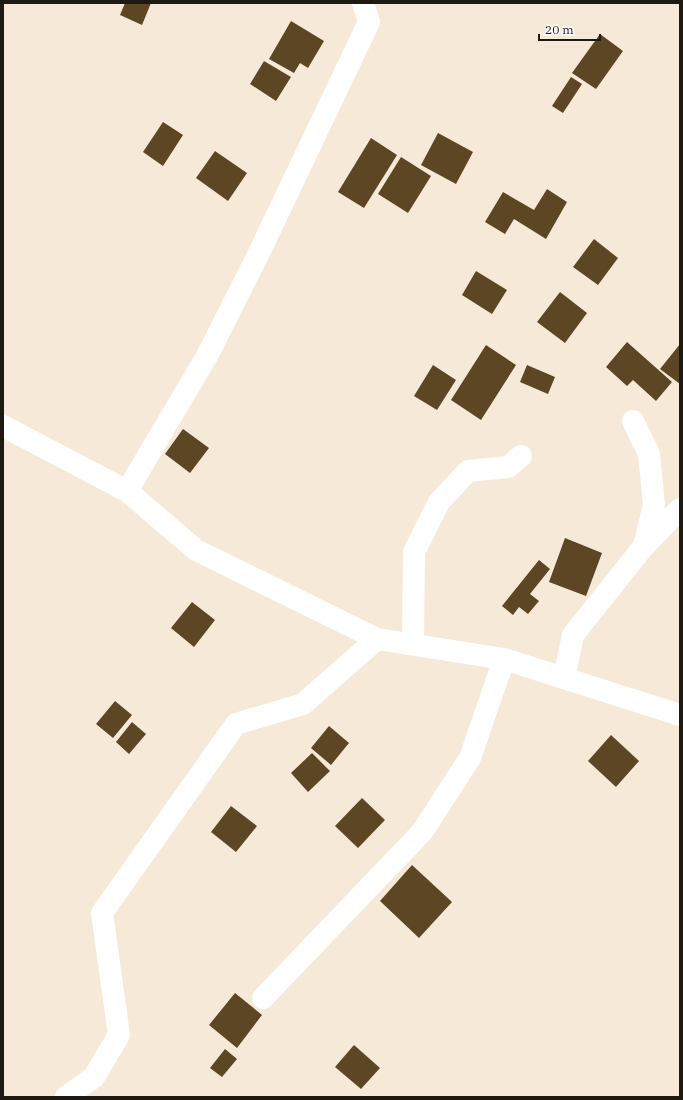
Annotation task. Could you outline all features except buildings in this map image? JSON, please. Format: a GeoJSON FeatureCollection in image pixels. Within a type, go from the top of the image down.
{"type":"FeatureCollection","features":[{"type":"Feature","properties":{"kind":"street"},"geometry":{"type":"LineString","coordinates":[[127,491],[207,356],[258,255],[369,22],[363,3]]}},
{"type":"Feature","properties":{"kind":"street"},"geometry":{"type":"LineString","coordinates":[[633,421],[649,454],[654,505],[644,546]]}},
{"type":"Feature","properties":{"kind":"street"},"geometry":{"type":"LineString","coordinates":[[3,426],[127,491],[196,550],[377,639],[504,659],[680,715]]}},
{"type":"Feature","properties":{"kind":"street"},"geometry":{"type":"LineString","coordinates":[[413,644],[414,552],[439,502],[468,471],[508,467],[521,456]]}},
{"type":"Feature","properties":{"kind":"street"},"geometry":{"type":"LineString","coordinates":[[564,678],[573,635],[644,546],[680,510]]}},
{"type":"Feature","properties":{"kind":"street"},"geometry":{"type":"LineString","coordinates":[[66,1097],[94,1077],[119,1035],[102,913],[236,724],[304,704],[377,639]]}},
{"type":"Feature","properties":{"kind":"street"},"geometry":{"type":"LineString","coordinates":[[263,998],[422,832],[470,758],[504,659]]}}]}
